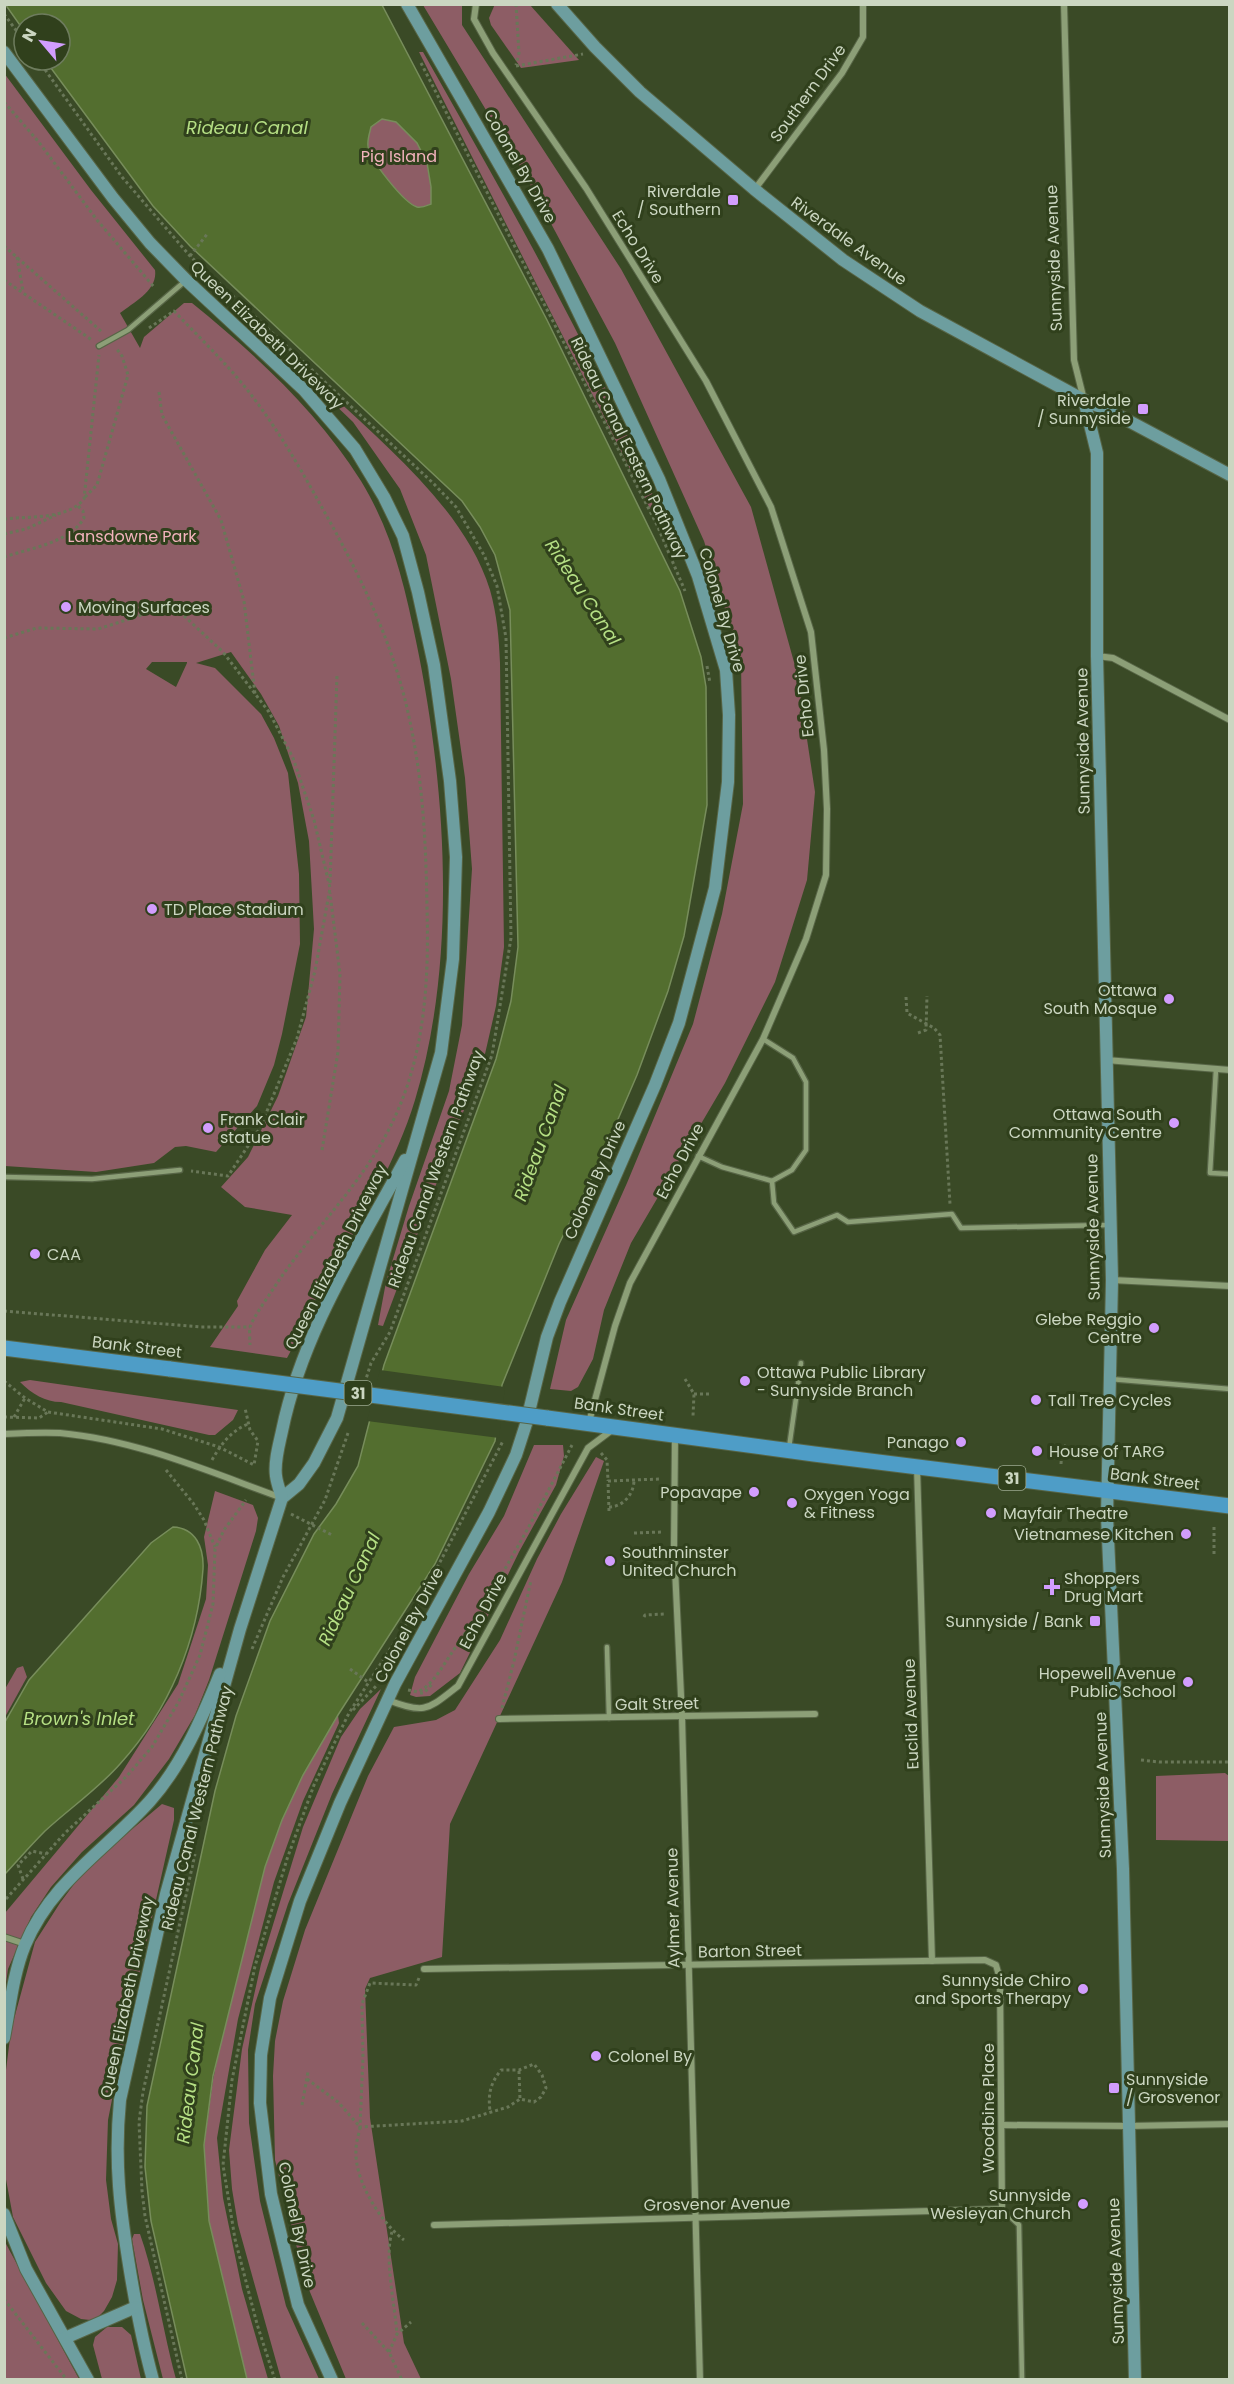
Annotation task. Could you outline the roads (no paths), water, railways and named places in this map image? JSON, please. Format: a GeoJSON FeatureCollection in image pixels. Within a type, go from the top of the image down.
{"type":"FeatureCollection","features":[{"type":"Feature","properties":{"kind":"main road","name":"Colonel By Drive"},"geometry":{"type":"LineString","coordinates":[[332,2379],[298,2305],[271,2194],[260,2103],[261,2055],[270,1998],[300,1901],[340,1803],[395,1684],[508,1472],[526,1424],[547,1337],[560,1302],[655,1085],[679,1023],[715,888],[729,760],[726,670],[698,576],[659,479],[548,249],[407,4]]}},
{"type":"Feature","properties":{"kind":"main road","name":"Riverdale Avenue"},"geometry":{"type":"LineString","coordinates":[[557,4],[595,47],[640,92],[754,189],[879,286],[920,311],[1084,400],[1110,411],[1230,475]]}},
{"type":"Feature","properties":{"kind":"main road","name":"Queen Elizabeth Driveway"},"geometry":{"type":"LineString","coordinates":[[4,52],[130,220],[186,280],[304,390],[355,450],[394,515],[418,591],[440,703],[456,857],[453,959],[447,1017],[435,1082],[416,1139],[337,1418],[314,1463],[281,1503],[240,1629],[166,1894],[120,2100],[117,2131],[118,2196],[136,2307],[153,2379]]}},
{"type":"Feature","properties":{"kind":"main road","name":"Sunnyside Avenue"},"geometry":{"type":"LineString","coordinates":[[1084,400],[1097,453],[1097,656],[1112,1280],[1107,1492],[1123,1869],[1135,2379]]}},
{"type":"Feature","properties":{"kind":"main road","name":"Queen Elizabeth Driveway"},"geometry":{"type":"LineString","coordinates":[[281,1503],[276,1475],[278,1449],[301,1361],[322,1315],[416,1139]]}},
{"type":"Feature","properties":{"kind":"main road","name":"Bank Street"},"geometry":{"type":"LineString","coordinates":[[4,1348],[616,1426],[788,1451],[1230,1506]]}},
{"type":"Feature","properties":{"kind":"main road","name":"Queen Elizabeth Driveway"},"geometry":{"type":"LineString","coordinates":[[4,2038],[13,1988],[25,1944],[35,1926],[62,1887],[91,1855],[139,1813],[171,1772],[195,1730],[240,1629]]}},
{"type":"Feature","properties":{"kind":"main road"},"geometry":{"type":"LineString","coordinates":[[4,2214],[26,2269],[88,2379]]}},
{"type":"Feature","properties":{"kind":"main road"},"geometry":{"type":"LineString","coordinates":[[65,2338],[136,2307]]}},
{"type":"Feature","properties":{"kind":"street","name":"Echo Drive"},"geometry":{"type":"LineString","coordinates":[[476,4],[474,19],[493,53],[586,188],[706,381],[771,507],[811,632],[824,762],[827,809],[826,876],[807,939],[763,1040],[630,1282],[615,1326],[589,1423]]}},
{"type":"Feature","properties":{"kind":"street","name":"Southern Drive"},"geometry":{"type":"LineString","coordinates":[[754,189],[842,73],[863,37],[863,4]]}},
{"type":"Feature","properties":{"kind":"street","name":"Sunnyside Avenue"},"geometry":{"type":"LineString","coordinates":[[1064,4],[1074,360],[1084,400]]}},
{"type":"Feature","properties":{"kind":"street"},"geometry":{"type":"LineString","coordinates":[[1097,656],[1113,658],[1230,720]]}},
{"type":"Feature","properties":{"kind":"street"},"geometry":{"type":"LineString","coordinates":[[1106,1060],[1230,1070]]}},
{"type":"Feature","properties":{"kind":"street"},"geometry":{"type":"LineString","coordinates":[[1112,1280],[1230,1286]]}},
{"type":"Feature","properties":{"kind":"street","name":"Echo Drive"},"geometry":{"type":"LineString","coordinates":[[388,1700],[408,1708],[430,1708],[458,1686],[588,1448],[616,1426]]}},
{"type":"Feature","properties":{"kind":"street"},"geometry":{"type":"LineString","coordinates":[[4,1434],[60,1433],[123,1444],[206,1470],[281,1503]]}},
{"type":"Feature","properties":{"kind":"street","name":"Aylmer Avenue"},"geometry":{"type":"LineString","coordinates":[[675,1435],[674,1547],[682,1717],[700,2379]]}},
{"type":"Feature","properties":{"kind":"street","name":"Euclid Avenue"},"geometry":{"type":"LineString","coordinates":[[917,1467],[932,1961]]}},
{"type":"Feature","properties":{"kind":"street","name":"Galt Street"},"geometry":{"type":"LineString","coordinates":[[499,1719],[815,1714]]}},
{"type":"Feature","properties":{"kind":"street"},"geometry":{"type":"LineString","coordinates":[[4,1937],[25,1944]]}},
{"type":"Feature","properties":{"kind":"street","name":"Woodbine Place"},"geometry":{"type":"LineString","coordinates":[[932,1961],[985,1960],[996,1965],[1000,1979],[1002,2209]]}},
{"type":"Feature","properties":{"kind":"street","name":"Barton Street"},"geometry":{"type":"LineString","coordinates":[[424,1969],[932,1961]]}},
{"type":"Feature","properties":{"kind":"street"},"geometry":{"type":"LineString","coordinates":[[1002,2125],[1230,2124]]}},
{"type":"Feature","properties":{"kind":"street","name":"Grosvenor Avenue"},"geometry":{"type":"LineString","coordinates":[[434,2225],[1002,2209]]}},
{"type":"Feature","properties":{"kind":"lane"},"geometry":{"type":"LineString","coordinates":[[99,346],[128,330],[186,280]]}},
{"type":"Feature","properties":{"kind":"lane"},"geometry":{"type":"LineString","coordinates":[[698,1156],[722,1167],[771,1181],[792,1170],[806,1150],[806,1082],[793,1058],[763,1040]]}},
{"type":"Feature","properties":{"kind":"lane"},"geometry":{"type":"LineString","coordinates":[[1216,1069],[1210,1173],[1230,1174]]}},
{"type":"Feature","properties":{"kind":"lane"},"geometry":{"type":"LineString","coordinates":[[4,1177],[92,1179],[180,1170]]}},
{"type":"Feature","properties":{"kind":"lane"},"geometry":{"type":"LineString","coordinates":[[771,1181],[774,1203],[794,1232],[837,1215],[848,1222],[952,1214],[961,1228],[1110,1225]]}},
{"type":"Feature","properties":{"kind":"lane"},"geometry":{"type":"LineString","coordinates":[[788,1451],[801,1363]]}},
{"type":"Feature","properties":{"kind":"lane"},"geometry":{"type":"LineString","coordinates":[[1110,1379],[1230,1389]]}},
{"type":"Feature","properties":{"kind":"lane"},"geometry":{"type":"LineString","coordinates":[[607,1647],[609,1718]]}},
{"type":"Feature","properties":{"kind":"lane"},"geometry":{"type":"LineString","coordinates":[[1002,2209],[1019,2225],[1022,2379]]}},
{"type":"Feature","properties":{"kind":"water","name":"Rideau Canal"},"geometry":{"type":"Polygon","coordinates":[[[5,4],[382,5],[547,320],[680,591],[701,657],[706,687],[707,805],[684,936],[668,991],[637,1075],[600,1161],[559,1244],[502,1385],[495,1441],[435,1564],[338,1715],[303,1775],[282,1820],[265,1867],[213,2076],[204,2145],[209,2221],[247,2379],[187,2379],[151,2221],[145,2167],[147,2106],[215,1791],[236,1716],[270,1621],[314,1534],[336,1504],[358,1466],[384,1365],[496,1059],[511,1001],[518,947],[510,610],[495,555],[480,527],[462,501],[190,246],[153,206],[54,72],[72,72],[72,12],[12,12],[12,14],[5,4]],[[382,119],[371,127],[368,146],[374,160],[396,189],[411,204],[421,207],[431,204],[431,187],[427,163],[417,143],[396,122],[382,119]]]}},
{"type":"Feature","properties":{"kind":"water","name":"Brown's Inlet"},"geometry":{"type":"Polygon","coordinates":[[[173,1527],[188,1531],[197,1540],[202,1554],[203,1569],[195,1622],[178,1673],[166,1698],[153,1721],[120,1764],[45,1831],[5,1874],[5,1722],[29,1680],[151,1543],[173,1527]]]}},
{"type":"Feature","properties":{"kind":"place","name":"Riverdale / Southern"},"geometry":{"type":"Point","coordinates":[733,200]}},
{"type":"Feature","properties":{"kind":"place","name":"Riverdale / Sunnyside"},"geometry":{"type":"Point","coordinates":[1143,409]}},
{"type":"Feature","properties":{"kind":"place","name":"Moving Surfaces"},"geometry":{"type":"Point","coordinates":[66,607]}},
{"type":"Feature","properties":{"kind":"place","name":"TD Place Stadium"},"geometry":{"type":"Point","coordinates":[152,909]}},
{"type":"Feature","properties":{"kind":"place","name":"Ottawa South Mosque"},"geometry":{"type":"Point","coordinates":[1169,999]}},
{"type":"Feature","properties":{"kind":"place","name":"Ottawa South Community Centre"},"geometry":{"type":"Point","coordinates":[1174,1123]}},
{"type":"Feature","properties":{"kind":"place","name":"Frank Clair statue"},"geometry":{"type":"Point","coordinates":[208,1128]}},
{"type":"Feature","properties":{"kind":"place","name":"CAA"},"geometry":{"type":"Point","coordinates":[35,1254]}},
{"type":"Feature","properties":{"kind":"place","name":"Glebe Reggio Centre"},"geometry":{"type":"Point","coordinates":[1154,1328]}},
{"type":"Feature","properties":{"kind":"place","name":"Ottawa Public Library - Sunnyside Branch"},"geometry":{"type":"Point","coordinates":[745,1381]}},
{"type":"Feature","properties":{"kind":"place","name":"Tall Tree Cycles"},"geometry":{"type":"Point","coordinates":[1036,1400]}},
{"type":"Feature","properties":{"kind":"place","name":"Panago"},"geometry":{"type":"Point","coordinates":[961,1442]}},
{"type":"Feature","properties":{"kind":"place","name":"House of TARG"},"geometry":{"type":"Point","coordinates":[1037,1451]}},
{"type":"Feature","properties":{"kind":"place","name":"Popavape"},"geometry":{"type":"Point","coordinates":[754,1492]}},
{"type":"Feature","properties":{"kind":"place","name":"Oxygen Yoga & Fitness"},"geometry":{"type":"Point","coordinates":[792,1503]}},
{"type":"Feature","properties":{"kind":"place","name":"Mayfair Theatre"},"geometry":{"type":"Point","coordinates":[991,1513]}},
{"type":"Feature","properties":{"kind":"place","name":"Vietnamese Kitchen"},"geometry":{"type":"Point","coordinates":[1186,1534]}},
{"type":"Feature","properties":{"kind":"place","name":"Southminster United Church"},"geometry":{"type":"Point","coordinates":[610,1561]}},
{"type":"Feature","properties":{"kind":"place","name":"Shoppers Drug Mart"},"geometry":{"type":"Point","coordinates":[1052,1587]}},
{"type":"Feature","properties":{"kind":"place","name":"Sunnyside / Bank"},"geometry":{"type":"Point","coordinates":[1095,1621]}},
{"type":"Feature","properties":{"kind":"place","name":"Hopewell Avenue Public School"},"geometry":{"type":"Point","coordinates":[1188,1682]}},
{"type":"Feature","properties":{"kind":"place","name":"Sunnyside Chiro and Sports Therapy"},"geometry":{"type":"Point","coordinates":[1083,1989]}},
{"type":"Feature","properties":{"kind":"place","name":"Colonel By"},"geometry":{"type":"Point","coordinates":[596,2056]}},
{"type":"Feature","properties":{"kind":"place","name":"Sunnyside / Grosvenor"},"geometry":{"type":"Point","coordinates":[1114,2088]}},
{"type":"Feature","properties":{"kind":"place","name":"Sunnyside Wesleyan Church"},"geometry":{"type":"Point","coordinates":[1083,2204]}},
{"type":"Feature","properties":{"kind":"park label","name":"Pig Island"},"geometry":{"type":"Point","coordinates":[399,156]}},
{"type":"Feature","properties":{"kind":"park label","name":"Lansdowne Park"},"geometry":{"type":"Point","coordinates":[132,536]}}]}
